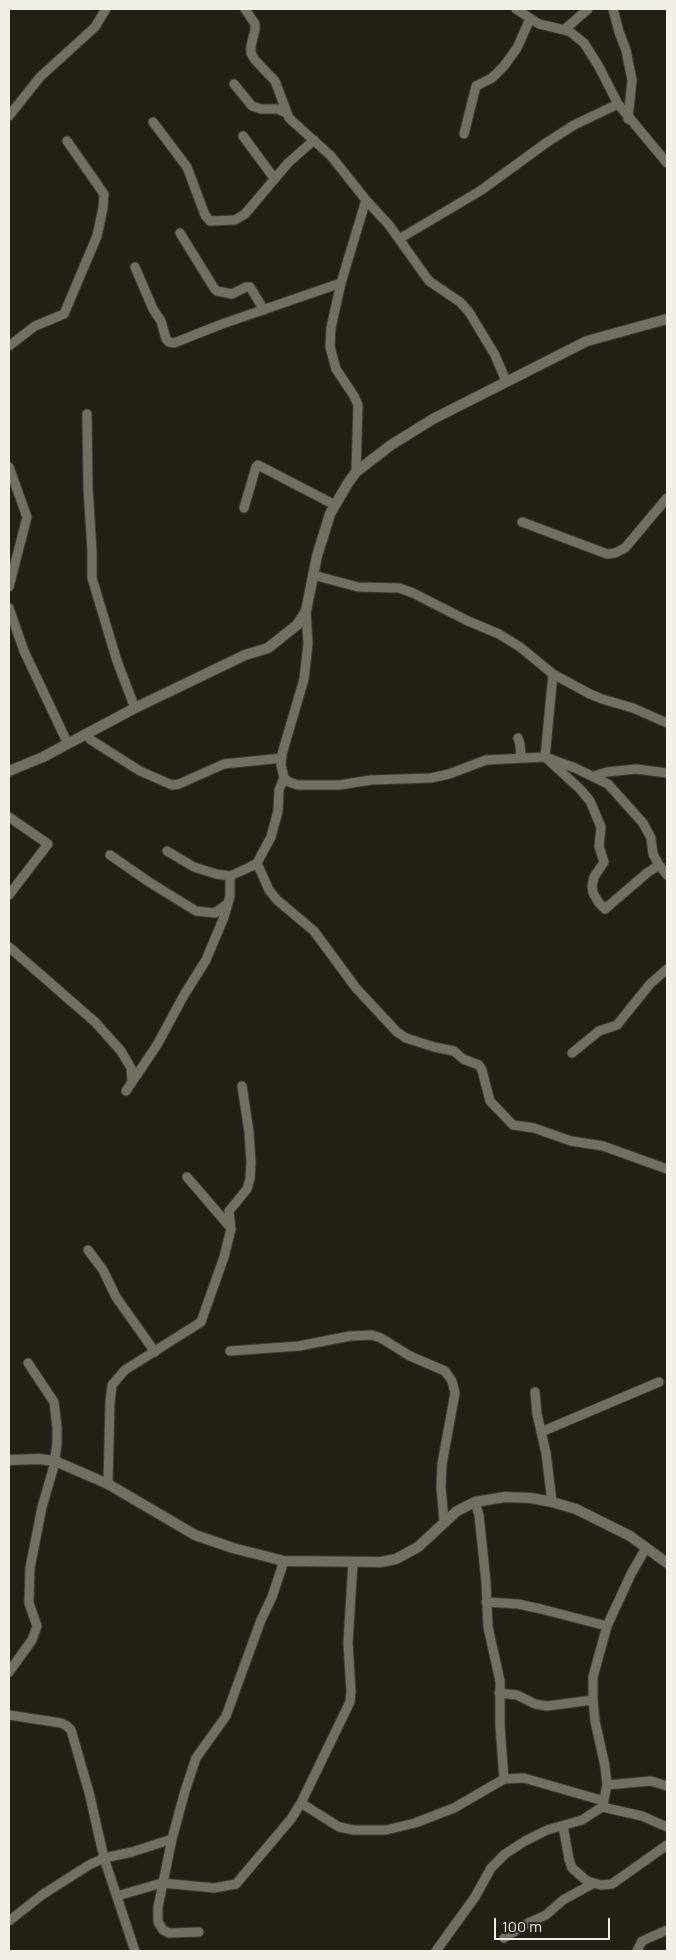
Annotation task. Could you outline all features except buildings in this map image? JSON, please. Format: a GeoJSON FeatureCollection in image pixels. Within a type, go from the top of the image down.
{"type":"FeatureCollection","features":[{"type":"Feature","properties":{"kind":"street"},"geometry":{"type":"LineString","coordinates":[[9,116],[40,77],[95,27],[106,9]]}},
{"type":"Feature","properties":{"kind":"street"},"geometry":{"type":"LineString","coordinates":[[245,9],[256,24],[251,53],[275,82],[287,114],[292,121],[331,156],[366,200],[380,214],[429,280],[460,302],[469,312],[495,355],[506,381]]}},
{"type":"Feature","properties":{"kind":"street"},"geometry":{"type":"LineString","coordinates":[[516,9],[530,19],[545,26],[564,30],[576,36],[590,52],[628,119],[667,162]]}},
{"type":"Feature","properties":{"kind":"street"},"geometry":{"type":"LineString","coordinates":[[564,30],[588,9]]}},
{"type":"Feature","properties":{"kind":"street"},"geometry":{"type":"LineString","coordinates":[[613,9],[618,32],[626,50],[632,80],[628,119]]}},
{"type":"Feature","properties":{"kind":"street"},"geometry":{"type":"LineString","coordinates":[[464,134],[476,86],[492,78],[504,66],[517,48],[530,19]]}},
{"type":"Feature","properties":{"kind":"street"},"geometry":{"type":"LineString","coordinates":[[234,84],[252,106],[261,109],[277,110],[287,114]]}},
{"type":"Feature","properties":{"kind":"street"},"geometry":{"type":"LineString","coordinates":[[399,239],[480,191],[566,130],[618,104]]}},
{"type":"Feature","properties":{"kind":"street"},"geometry":{"type":"LineString","coordinates":[[153,122],[187,167],[205,215],[210,222],[240,218],[274,178],[314,140]]}},
{"type":"Feature","properties":{"kind":"street"},"geometry":{"type":"LineString","coordinates":[[243,136],[274,178]]}},
{"type":"Feature","properties":{"kind":"street"},"geometry":{"type":"LineString","coordinates":[[9,346],[35,326],[64,314],[97,236],[104,194],[67,141]]}},
{"type":"Feature","properties":{"kind":"street"},"geometry":{"type":"LineString","coordinates":[[356,472],[358,405],[336,369],[330,347],[331,328],[341,283],[366,200]]}},
{"type":"Feature","properties":{"kind":"street"},"geometry":{"type":"LineString","coordinates":[[180,233],[214,288],[232,294],[250,287],[264,310]]}},
{"type":"Feature","properties":{"kind":"street"},"geometry":{"type":"LineString","coordinates":[[135,267],[152,309],[161,321],[166,340],[170,343],[178,342],[341,283]]}},
{"type":"Feature","properties":{"kind":"street"},"geometry":{"type":"LineString","coordinates":[[667,318],[587,341],[506,381],[433,419],[391,445],[356,472],[335,505],[326,525],[313,575],[306,611],[308,644],[304,679],[282,758],[284,778],[293,784],[339,785],[371,780],[431,778],[486,760],[545,757],[594,776],[608,784],[643,823],[651,838],[653,854],[667,875]]}},
{"type":"Feature","properties":{"kind":"street"},"geometry":{"type":"LineString","coordinates":[[87,414],[92,578],[117,661],[135,708]]}},
{"type":"Feature","properties":{"kind":"street"},"geometry":{"type":"LineString","coordinates":[[244,508],[258,465],[335,505]]}},
{"type":"Feature","properties":{"kind":"street"},"geometry":{"type":"LineString","coordinates":[[9,467],[27,517],[9,587]]}},
{"type":"Feature","properties":{"kind":"street"},"geometry":{"type":"LineString","coordinates":[[522,522],[607,554],[615,553],[625,548],[667,498]]}},
{"type":"Feature","properties":{"kind":"street"},"geometry":{"type":"LineString","coordinates":[[313,575],[358,587],[399,588],[413,593],[468,622],[499,634],[520,647],[553,674],[602,700],[633,708],[667,722]]}},
{"type":"Feature","properties":{"kind":"street"},"geometry":{"type":"LineString","coordinates":[[9,608],[24,651],[68,744]]}},
{"type":"Feature","properties":{"kind":"street"},"geometry":{"type":"LineString","coordinates":[[9,771],[43,758],[135,708],[245,655],[268,648],[297,625],[306,611]]}},
{"type":"Feature","properties":{"kind":"street"},"geometry":{"type":"LineString","coordinates":[[545,757],[553,674]]}},
{"type":"Feature","properties":{"kind":"street"},"geometry":{"type":"LineString","coordinates":[[86,734],[91,740],[140,771],[172,785],[179,784],[224,764],[282,758]]}},
{"type":"Feature","properties":{"kind":"street"},"geometry":{"type":"LineString","coordinates":[[518,738],[520,757]]}},
{"type":"Feature","properties":{"kind":"street"},"geometry":{"type":"LineString","coordinates":[[545,757],[580,789],[590,801],[601,827],[599,846],[604,862],[594,877],[592,886],[598,903],[605,909],[659,865]]}},
{"type":"Feature","properties":{"kind":"street"},"geometry":{"type":"LineString","coordinates":[[594,776],[607,772],[636,769],[667,773]]}},
{"type":"Feature","properties":{"kind":"street"},"geometry":{"type":"LineString","coordinates":[[166,851],[206,872],[230,876],[257,863],[271,837],[277,818],[279,790],[284,778]]}},
{"type":"Feature","properties":{"kind":"street"},"geometry":{"type":"LineString","coordinates":[[9,817],[48,844],[9,895]]}},
{"type":"Feature","properties":{"kind":"street"},"geometry":{"type":"LineString","coordinates":[[110,855],[196,911],[215,913],[227,904]]}},
{"type":"Feature","properties":{"kind":"street"},"geometry":{"type":"LineString","coordinates":[[257,863],[269,890],[277,900],[314,932],[356,988],[397,1032],[406,1038],[434,1048],[454,1051],[464,1059],[480,1065],[490,1101],[512,1126],[534,1128],[570,1141],[603,1146],[667,1169]]}},
{"type":"Feature","properties":{"kind":"street"},"geometry":{"type":"LineString","coordinates":[[126,1091],[157,1045],[184,995],[206,960],[217,936],[230,896],[230,876]]}},
{"type":"Feature","properties":{"kind":"street"},"geometry":{"type":"LineString","coordinates":[[9,948],[95,1022],[121,1050],[131,1068],[132,1082]]}},
{"type":"Feature","properties":{"kind":"street"},"geometry":{"type":"LineString","coordinates":[[572,1053],[599,1031],[617,1025],[650,984],[667,969]]}},
{"type":"Feature","properties":{"kind":"street"},"geometry":{"type":"LineString","coordinates":[[108,1484],[112,1385],[125,1370],[201,1322],[224,1257],[231,1229],[229,1211],[247,1189],[251,1171],[249,1132],[242,1086]]}},
{"type":"Feature","properties":{"kind":"street"},"geometry":{"type":"LineString","coordinates":[[187,1177],[231,1229]]}},
{"type":"Feature","properties":{"kind":"street"},"geometry":{"type":"LineString","coordinates":[[88,1250],[103,1270],[116,1297],[155,1352]]}},
{"type":"Feature","properties":{"kind":"street"},"geometry":{"type":"LineString","coordinates":[[230,1351],[299,1346],[350,1336],[372,1335],[381,1338],[410,1356],[444,1371],[452,1380],[455,1392],[442,1464],[441,1487],[444,1521]]}},
{"type":"Feature","properties":{"kind":"street"},"geometry":{"type":"LineString","coordinates":[[9,1672],[32,1640],[36,1629],[36,1622],[29,1603],[30,1568],[42,1507],[55,1461],[57,1427],[54,1402],[28,1363]]}},
{"type":"Feature","properties":{"kind":"street"},"geometry":{"type":"LineString","coordinates":[[541,1432],[658,1382]]}},
{"type":"Feature","properties":{"kind":"street"},"geometry":{"type":"LineString","coordinates":[[535,1392],[552,1502]]}},
{"type":"Feature","properties":{"kind":"street"},"geometry":{"type":"LineString","coordinates":[[9,1460],[38,1459],[55,1461],[108,1484],[195,1535],[233,1548],[284,1560],[382,1562],[401,1557],[418,1547],[444,1521],[456,1512],[475,1502],[505,1497],[531,1498],[552,1502],[594,1517],[630,1536],[667,1563]]}},
{"type":"Feature","properties":{"kind":"street"},"geometry":{"type":"LineString","coordinates":[[475,1502],[480,1524],[488,1626],[499,1674],[504,1779]]}},
{"type":"Feature","properties":{"kind":"street"},"geometry":{"type":"LineString","coordinates":[[436,1951],[475,1897],[489,1870],[505,1854],[547,1830],[582,1820],[603,1804],[607,1785],[593,1700],[593,1676],[607,1626],[631,1574],[646,1548]]}},
{"type":"Feature","properties":{"kind":"street"},"geometry":{"type":"LineString","coordinates":[[199,1932],[179,1934],[163,1930],[157,1917],[172,1839],[196,1758],[226,1716],[284,1560]]}},
{"type":"Feature","properties":{"kind":"street"},"geometry":{"type":"LineString","coordinates":[[117,1896],[162,1884],[214,1888],[236,1884],[291,1819],[301,1804],[350,1702],[351,1683],[348,1643],[353,1562]]}},
{"type":"Feature","properties":{"kind":"street"},"geometry":{"type":"LineString","coordinates":[[486,1602],[518,1604],[607,1626]]}},
{"type":"Feature","properties":{"kind":"street"},"geometry":{"type":"LineString","coordinates":[[499,1693],[517,1696],[535,1704],[547,1706],[593,1700]]}},
{"type":"Feature","properties":{"kind":"street"},"geometry":{"type":"LineString","coordinates":[[9,1715],[61,1723],[69,1728],[89,1792],[104,1858],[135,1951]]}},
{"type":"Feature","properties":{"kind":"street"},"geometry":{"type":"LineString","coordinates":[[301,1804],[339,1827],[354,1830],[386,1830],[415,1823],[454,1808],[504,1779],[524,1778],[642,1816],[667,1827]]}},
{"type":"Feature","properties":{"kind":"street"},"geometry":{"type":"LineString","coordinates":[[607,1785],[651,1781],[667,1786]]}},
{"type":"Feature","properties":{"kind":"street"},"geometry":{"type":"LineString","coordinates":[[563,1826],[568,1859],[572,1868],[578,1875],[601,1885],[612,1884],[667,1845]]}},
{"type":"Feature","properties":{"kind":"street"},"geometry":{"type":"LineString","coordinates":[[9,1921],[42,1895],[90,1865],[104,1858],[132,1852],[172,1839]]}},
{"type":"Feature","properties":{"kind":"street"},"geometry":{"type":"LineString","coordinates":[[504,1938],[528,1923],[546,1915],[562,1900],[594,1883]]}},
{"type":"Feature","properties":{"kind":"street"},"geometry":{"type":"LineString","coordinates":[[637,1951],[642,1941],[667,1930]]}}]}
